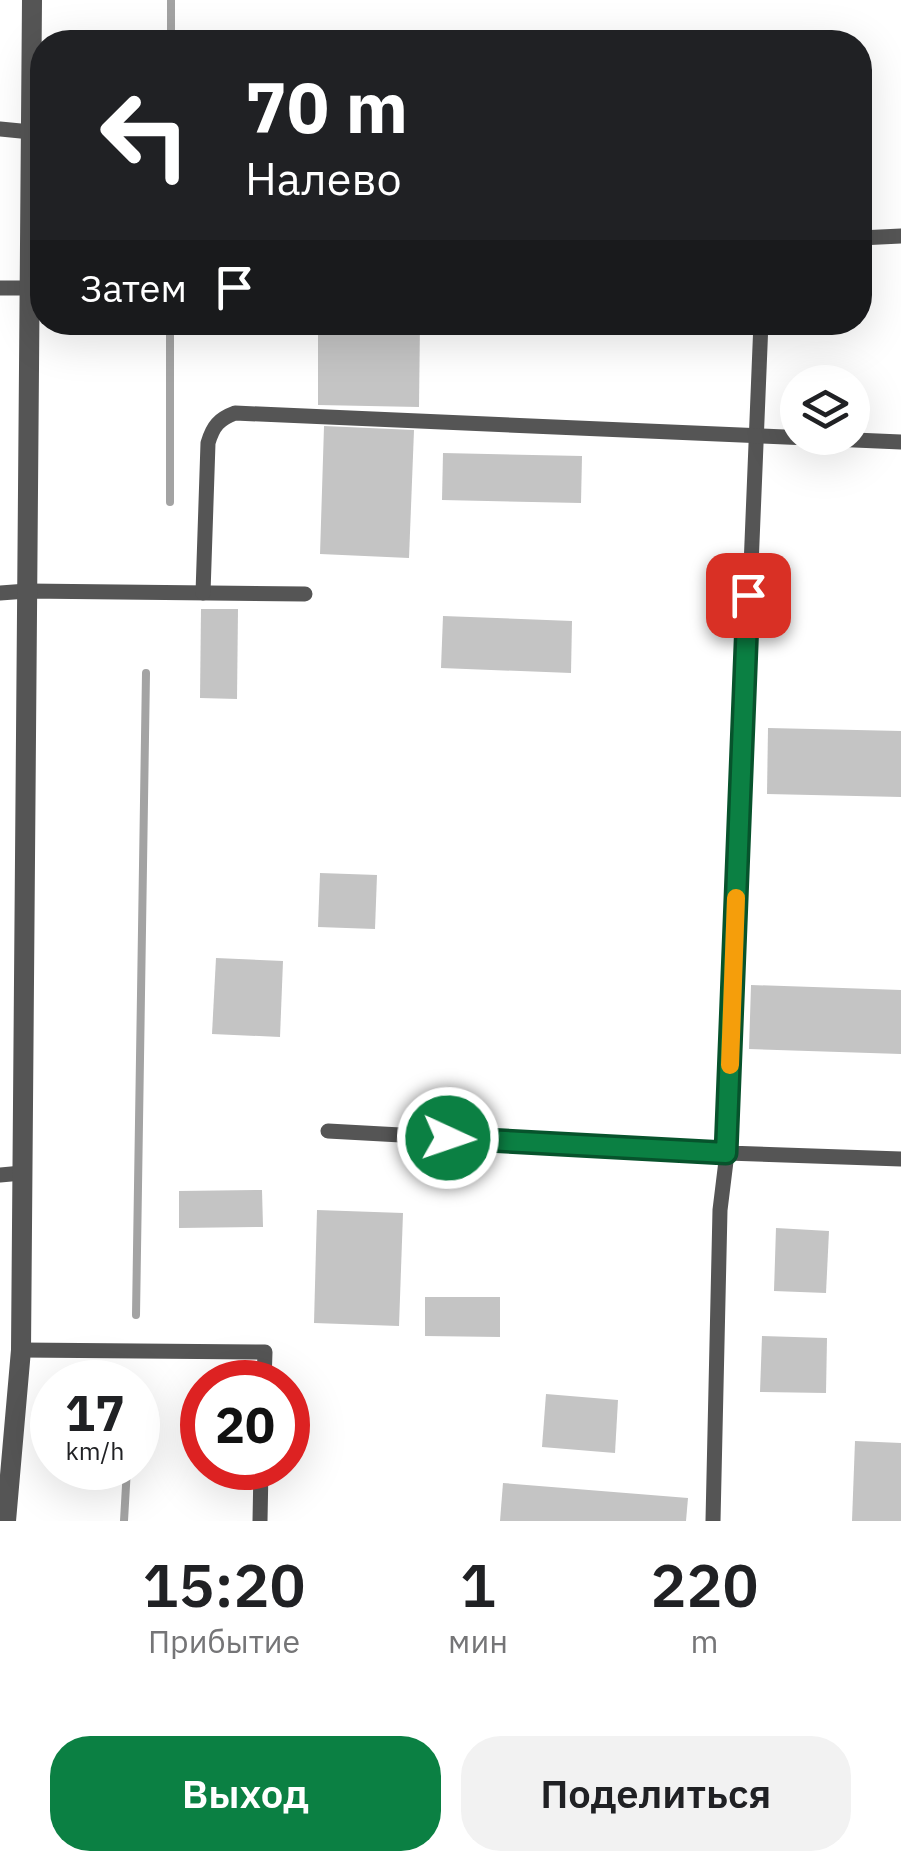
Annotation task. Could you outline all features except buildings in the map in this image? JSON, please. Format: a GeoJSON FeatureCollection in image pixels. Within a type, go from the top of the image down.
{"type":"FeatureCollection","features":[{"type":"Feature","properties":{"kind":"street"},"geometry":{"type":"LineString","coordinates":[[32,0],[32,30]]}},
{"type":"Feature","properties":{"kind":"street"},"geometry":{"type":"LineString","coordinates":[[6,1521],[6,1449],[21,1350],[30,288]]}},
{"type":"Feature","properties":{"kind":"lane"},"geometry":{"type":"LineString","coordinates":[[0,129],[30,132]]}},
{"type":"Feature","properties":{"kind":"lane"},"geometry":{"type":"LineString","coordinates":[[872,237],[901,236]]}},
{"type":"Feature","properties":{"kind":"lane"},"geometry":{"type":"LineString","coordinates":[[0,288],[30,288]]}},
{"type":"Feature","properties":{"kind":"lane"},"geometry":{"type":"LineString","coordinates":[[713,1521],[720,1210],[726,1153],[760,335]]}},
{"type":"Feature","properties":{"kind":"lane"},"geometry":{"type":"LineString","coordinates":[[204,593],[208,443],[221,418],[235,413],[901,442]]}},
{"type":"Feature","properties":{"kind":"lane"},"geometry":{"type":"LineString","coordinates":[[0,593],[305,594]]}},
{"type":"Feature","properties":{"kind":"lane"},"geometry":{"type":"LineString","coordinates":[[328,1131],[901,1159]]}},
{"type":"Feature","properties":{"kind":"lane"},"geometry":{"type":"LineString","coordinates":[[0,1175],[22,1173]]}},
{"type":"Feature","properties":{"kind":"lane"},"geometry":{"type":"LineString","coordinates":[[21,1350],[265,1352],[265,1360]]}},
{"type":"Feature","properties":{"kind":"lane"},"geometry":{"type":"LineString","coordinates":[[260,1521],[261,1490]]}},
{"type":"Feature","properties":{"kind":"waterway"},"geometry":{"type":"LineString","coordinates":[[171,0],[171,30]]}},
{"type":"Feature","properties":{"kind":"waterway"},"geometry":{"type":"LineString","coordinates":[[170,335],[170,502]]}},
{"type":"Feature","properties":{"kind":"waterway"},"geometry":{"type":"LineString","coordinates":[[136,1315],[146,673]]}},
{"type":"Feature","properties":{"kind":"waterway"},"geometry":{"type":"LineString","coordinates":[[124,1521],[126,1490]]}},
{"type":"Feature","properties":{"kind":"slow traffic"},"geometry":{"type":"LineString","coordinates":[[730,1065],[736,898]]}},
{"type":"Feature","properties":{"kind":"route"},"geometry":{"type":"LineString","coordinates":[[448,1138],[726,1153],[748,595]]}}]}
